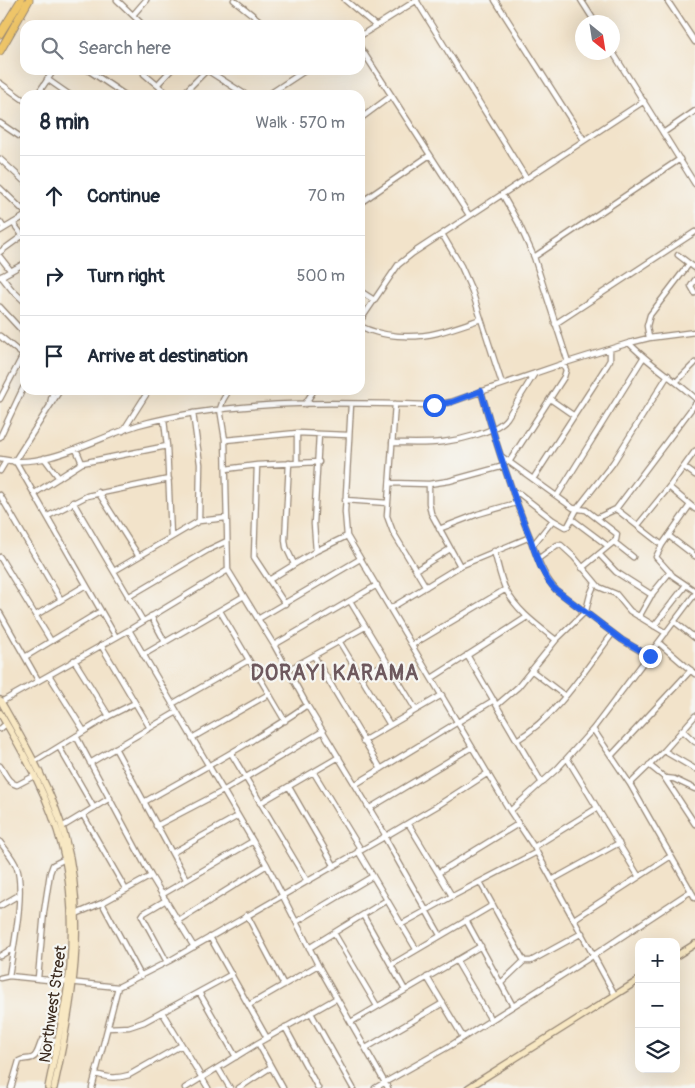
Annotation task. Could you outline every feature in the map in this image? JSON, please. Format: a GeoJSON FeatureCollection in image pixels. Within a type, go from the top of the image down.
{"type":"FeatureCollection","features":[{"type":"Feature","properties":{"kind":"main road"},"geometry":{"type":"LineString","coordinates":[[0,34],[21,0]]}},
{"type":"Feature","properties":{"kind":"main road"},"geometry":{"type":"LineString","coordinates":[[0,51],[29,0]]}},
{"type":"Feature","properties":{"kind":"main road","name":"Northwest Street"},"geometry":{"type":"LineString","coordinates":[[0,701],[34,762],[62,826],[72,872],[77,938],[54,1088]]}},
{"type":"Feature","properties":{"kind":"main road","name":"Northwest Street"},"geometry":{"type":"LineString","coordinates":[[0,713],[34,776],[56,827],[65,859],[71,920],[71,982],[48,1088]]}},
{"type":"Feature","properties":{"kind":"main road"},"geometry":{"type":"LineString","coordinates":[[680,953],[695,944]]}},
{"type":"Feature","properties":{"kind":"main road"},"geometry":{"type":"LineString","coordinates":[[468,1088],[635,982]]}},
{"type":"Feature","properties":{"kind":"street"},"geometry":{"type":"LineString","coordinates":[[117,0],[138,20]]}},
{"type":"Feature","properties":{"kind":"street"},"geometry":{"type":"LineString","coordinates":[[133,15],[146,0]]}},
{"type":"Feature","properties":{"kind":"street"},"geometry":{"type":"LineString","coordinates":[[234,0],[259,20]]}},
{"type":"Feature","properties":{"kind":"street"},"geometry":{"type":"LineString","coordinates":[[345,0],[376,26]]}},
{"type":"Feature","properties":{"kind":"street"},"geometry":{"type":"LineString","coordinates":[[365,33],[416,0],[526,178]]}},
{"type":"Feature","properties":{"kind":"street"},"geometry":{"type":"LineString","coordinates":[[495,0],[584,140]]}},
{"type":"Feature","properties":{"kind":"street"},"geometry":{"type":"LineString","coordinates":[[581,0],[591,15]]}},
{"type":"Feature","properties":{"kind":"street"},"geometry":{"type":"LineString","coordinates":[[667,0],[694,38]]}},
{"type":"Feature","properties":{"kind":"street"},"geometry":{"type":"LineString","coordinates":[[365,55],[469,215]]}},
{"type":"Feature","properties":{"kind":"street"},"geometry":{"type":"LineString","coordinates":[[618,60],[695,184]]}},
{"type":"Feature","properties":{"kind":"street"},"geometry":{"type":"LineString","coordinates":[[40,90],[50,75]]}},
{"type":"Feature","properties":{"kind":"street"},"geometry":{"type":"LineString","coordinates":[[95,75],[118,90]]}},
{"type":"Feature","properties":{"kind":"street"},"geometry":{"type":"LineString","coordinates":[[145,75],[163,90]]}},
{"type":"Feature","properties":{"kind":"street"},"geometry":{"type":"LineString","coordinates":[[157,85],[166,75]]}},
{"type":"Feature","properties":{"kind":"street"},"geometry":{"type":"LineString","coordinates":[[187,90],[202,75]]}},
{"type":"Feature","properties":{"kind":"street"},"geometry":{"type":"LineString","coordinates":[[215,75],[238,90]]}},
{"type":"Feature","properties":{"kind":"street"},"geometry":{"type":"LineString","coordinates":[[276,90],[298,75]]}},
{"type":"Feature","properties":{"kind":"street"},"geometry":{"type":"LineString","coordinates":[[47,80],[62,90]]}},
{"type":"Feature","properties":{"kind":"street"},"geometry":{"type":"LineString","coordinates":[[0,83],[20,97]]}},
{"type":"Feature","properties":{"kind":"street"},"geometry":{"type":"LineString","coordinates":[[365,115],[392,96]]}},
{"type":"Feature","properties":{"kind":"street"},"geometry":{"type":"LineString","coordinates":[[365,314],[398,265],[413,253],[644,101]]}},
{"type":"Feature","properties":{"kind":"street"},"geometry":{"type":"LineString","coordinates":[[663,133],[695,112]]}},
{"type":"Feature","properties":{"kind":"street"},"geometry":{"type":"LineString","coordinates":[[0,123],[20,137]]}},
{"type":"Feature","properties":{"kind":"street"},"geometry":{"type":"LineString","coordinates":[[365,200],[430,155]]}},
{"type":"Feature","properties":{"kind":"street"},"geometry":{"type":"LineString","coordinates":[[0,159],[20,177]]}},
{"type":"Feature","properties":{"kind":"street"},"geometry":{"type":"LineString","coordinates":[[534,258],[680,160]]}},
{"type":"Feature","properties":{"kind":"street"},"geometry":{"type":"LineString","coordinates":[[0,188],[20,209]]}},
{"type":"Feature","properties":{"kind":"street"},"geometry":{"type":"LineString","coordinates":[[502,194],[519,224],[534,258],[555,324],[566,373],[509,462]]}},
{"type":"Feature","properties":{"kind":"street"},"geometry":{"type":"LineString","coordinates":[[0,222],[2,229],[20,218]]}},
{"type":"Feature","properties":{"kind":"street"},"geometry":{"type":"LineString","coordinates":[[13,223],[20,233]]}},
{"type":"Feature","properties":{"kind":"street"},"geometry":{"type":"LineString","coordinates":[[555,324],[695,232]]}},
{"type":"Feature","properties":{"kind":"street"},"geometry":{"type":"LineString","coordinates":[[442,234],[461,266],[472,291],[502,384]]}},
{"type":"Feature","properties":{"kind":"street"},"geometry":{"type":"LineString","coordinates":[[0,252],[20,240]]}},
{"type":"Feature","properties":{"kind":"street"},"geometry":{"type":"LineString","coordinates":[[678,255],[695,268]]}},
{"type":"Feature","properties":{"kind":"street"},"geometry":{"type":"LineString","coordinates":[[0,257],[11,271]]}},
{"type":"Feature","properties":{"kind":"street"},"geometry":{"type":"LineString","coordinates":[[649,338],[647,326],[650,315],[689,264]]}},
{"type":"Feature","properties":{"kind":"street"},"geometry":{"type":"LineString","coordinates":[[20,266],[1,277],[20,297]]}},
{"type":"Feature","properties":{"kind":"street"},"geometry":{"type":"LineString","coordinates":[[695,280],[691,286],[695,293]]}},
{"type":"Feature","properties":{"kind":"street"},"geometry":{"type":"LineString","coordinates":[[365,294],[374,300]]}},
{"type":"Feature","properties":{"kind":"street"},"geometry":{"type":"LineString","coordinates":[[0,307],[20,329]]}},
{"type":"Feature","properties":{"kind":"street"},"geometry":{"type":"LineString","coordinates":[[365,328],[379,333],[404,336],[427,335],[481,319]]}},
{"type":"Feature","properties":{"kind":"street"},"geometry":{"type":"LineString","coordinates":[[0,459],[29,462],[76,449],[123,431],[193,413],[274,404],[434,405],[452,402],[629,343],[649,338],[695,332]]}},
{"type":"Feature","properties":{"kind":"street"},"geometry":{"type":"LineString","coordinates":[[0,344],[2,337],[20,353]]}},
{"type":"Feature","properties":{"kind":"street"},"geometry":{"type":"LineString","coordinates":[[629,343],[643,358],[677,381],[695,398]]}},
{"type":"Feature","properties":{"kind":"street"},"geometry":{"type":"LineString","coordinates":[[532,479],[610,360],[610,349]]}},
{"type":"Feature","properties":{"kind":"street"},"geometry":{"type":"LineString","coordinates":[[557,496],[643,358]]}},
{"type":"Feature","properties":{"kind":"street"},"geometry":{"type":"LineString","coordinates":[[0,399],[20,363]]}},
{"type":"Feature","properties":{"kind":"street"},"geometry":{"type":"LineString","coordinates":[[677,381],[695,363]]}},
{"type":"Feature","properties":{"kind":"street"},"geometry":{"type":"LineString","coordinates":[[392,443],[443,442],[492,430],[502,424],[507,418],[535,373]]}},
{"type":"Feature","properties":{"kind":"street"},"geometry":{"type":"LineString","coordinates":[[513,492],[520,494],[553,520],[565,527],[568,526],[578,509],[613,463],[668,375]]}},
{"type":"Feature","properties":{"kind":"street"},"geometry":{"type":"LineString","coordinates":[[481,391],[516,503],[549,582],[622,640],[650,656]]}},
{"type":"Feature","properties":{"kind":"street"},"geometry":{"type":"LineString","coordinates":[[0,437],[20,394]]}},
{"type":"Feature","properties":{"kind":"street"},"geometry":{"type":"LineString","coordinates":[[49,407],[51,395]]}},
{"type":"Feature","properties":{"kind":"street"},"geometry":{"type":"LineString","coordinates":[[15,462],[57,395]]}},
{"type":"Feature","properties":{"kind":"street"},"geometry":{"type":"LineString","coordinates":[[123,431],[146,395]]}},
{"type":"Feature","properties":{"kind":"street"},"geometry":{"type":"LineString","coordinates":[[226,395],[222,400],[220,410],[226,440],[228,570],[274,644],[307,706],[370,808],[440,935]]}},
{"type":"Feature","properties":{"kind":"street"},"geometry":{"type":"LineString","coordinates":[[305,404],[311,395]]}},
{"type":"Feature","properties":{"kind":"street"},"geometry":{"type":"LineString","coordinates":[[550,399],[574,415]]}},
{"type":"Feature","properties":{"kind":"street"},"geometry":{"type":"LineString","coordinates":[[351,404],[348,434],[347,536],[510,811],[537,852],[615,995]]}},
{"type":"Feature","properties":{"kind":"street"},"geometry":{"type":"LineString","coordinates":[[395,404],[387,516],[389,523],[426,587]]}},
{"type":"Feature","properties":{"kind":"street"},"geometry":{"type":"LineString","coordinates":[[597,518],[616,509],[695,404]]}},
{"type":"Feature","properties":{"kind":"street"},"geometry":{"type":"LineString","coordinates":[[193,413],[200,464],[199,520]]}},
{"type":"Feature","properties":{"kind":"street"},"geometry":{"type":"LineString","coordinates":[[164,420],[171,536]]}},
{"type":"Feature","properties":{"kind":"street"},"geometry":{"type":"LineString","coordinates":[[0,421],[6,423]]}},
{"type":"Feature","properties":{"kind":"street"},"geometry":{"type":"LineString","coordinates":[[226,440],[297,434],[348,434]]}},
{"type":"Feature","properties":{"kind":"street"},"geometry":{"type":"LineString","coordinates":[[297,434],[297,463]]}},
{"type":"Feature","properties":{"kind":"street"},"geometry":{"type":"LineString","coordinates":[[316,551],[314,524],[320,434]]}},
{"type":"Feature","properties":{"kind":"street"},"geometry":{"type":"LineString","coordinates":[[35,493],[82,463],[167,446]]}},
{"type":"Feature","properties":{"kind":"street"},"geometry":{"type":"LineString","coordinates":[[76,449],[82,463]]}},
{"type":"Feature","properties":{"kind":"street"},"geometry":{"type":"LineString","coordinates":[[638,525],[695,451]]}},
{"type":"Feature","properties":{"kind":"street"},"geometry":{"type":"LineString","coordinates":[[500,456],[573,508],[584,510],[617,534],[614,542],[582,568]]}},
{"type":"Feature","properties":{"kind":"street"},"geometry":{"type":"LineString","coordinates":[[44,458],[59,478]]}},
{"type":"Feature","properties":{"kind":"street"},"geometry":{"type":"LineString","coordinates":[[0,471],[6,461]]}},
{"type":"Feature","properties":{"kind":"street"},"geometry":{"type":"LineString","coordinates":[[15,462],[35,493],[116,637]]}},
{"type":"Feature","properties":{"kind":"street"},"geometry":{"type":"LineString","coordinates":[[226,470],[257,465],[318,462]]}},
{"type":"Feature","properties":{"kind":"street"},"geometry":{"type":"LineString","coordinates":[[289,463],[285,540],[286,547],[294,564]]}},
{"type":"Feature","properties":{"kind":"street"},"geometry":{"type":"LineString","coordinates":[[257,465],[254,552],[256,560],[285,604]]}},
{"type":"Feature","properties":{"kind":"street"},"geometry":{"type":"LineString","coordinates":[[390,483],[429,484],[456,480],[504,466]]}},
{"type":"Feature","properties":{"kind":"street"},"geometry":{"type":"LineString","coordinates":[[684,467],[695,475]]}},
{"type":"Feature","properties":{"kind":"street"},"geometry":{"type":"LineString","coordinates":[[48,516],[73,502],[98,492],[169,479]]}},
{"type":"Feature","properties":{"kind":"street"},"geometry":{"type":"LineString","coordinates":[[429,484],[430,508],[439,529],[460,566]]}},
{"type":"Feature","properties":{"kind":"street"},"geometry":{"type":"LineString","coordinates":[[669,487],[695,509]]}},
{"type":"Feature","properties":{"kind":"street"},"geometry":{"type":"LineString","coordinates":[[98,492],[138,555]]}},
{"type":"Feature","properties":{"kind":"street"},"geometry":{"type":"LineString","coordinates":[[0,495],[61,600]]}},
{"type":"Feature","properties":{"kind":"street"},"geometry":{"type":"LineString","coordinates":[[346,500],[388,503]]}},
{"type":"Feature","properties":{"kind":"street"},"geometry":{"type":"LineString","coordinates":[[73,502],[143,621]]}},
{"type":"Feature","properties":{"kind":"street"},"geometry":{"type":"LineString","coordinates":[[439,529],[478,514],[516,503]]}},
{"type":"Feature","properties":{"kind":"street"},"geometry":{"type":"LineString","coordinates":[[510,811],[542,783],[593,729],[690,602],[695,593],[670,572],[656,557],[662,545],[690,505]]}},
{"type":"Feature","properties":{"kind":"street"},"geometry":{"type":"LineString","coordinates":[[616,509],[662,545]]}},
{"type":"Feature","properties":{"kind":"street"},"geometry":{"type":"LineString","coordinates":[[114,571],[199,520],[226,518]]}},
{"type":"Feature","properties":{"kind":"street"},"geometry":{"type":"LineString","coordinates":[[572,519],[608,546]]}},
{"type":"Feature","properties":{"kind":"street"},"geometry":{"type":"LineString","coordinates":[[532,545],[553,520]]}},
{"type":"Feature","properties":{"kind":"street"},"geometry":{"type":"LineString","coordinates":[[269,580],[316,551],[347,536]]}},
{"type":"Feature","properties":{"kind":"street"},"geometry":{"type":"LineString","coordinates":[[669,536],[695,556]]}},
{"type":"Feature","properties":{"kind":"street"},"geometry":{"type":"LineString","coordinates":[[391,608],[460,566],[530,537]]}},
{"type":"Feature","properties":{"kind":"street"},"geometry":{"type":"LineString","coordinates":[[128,597],[208,550],[227,541]]}},
{"type":"Feature","properties":{"kind":"street"},"geometry":{"type":"LineString","coordinates":[[614,542],[632,557]]}},
{"type":"Feature","properties":{"kind":"street"},"geometry":{"type":"LineString","coordinates":[[538,559],[559,545],[567,550],[598,587],[616,594],[626,608],[666,634]]}},
{"type":"Feature","properties":{"kind":"street"},"geometry":{"type":"LineString","coordinates":[[416,570],[450,549]]}},
{"type":"Feature","properties":{"kind":"street"},"geometry":{"type":"LineString","coordinates":[[494,551],[506,589],[516,605],[527,617],[556,640]]}},
{"type":"Feature","properties":{"kind":"street"},"geometry":{"type":"LineString","coordinates":[[599,554],[616,572],[652,595]]}},
{"type":"Feature","properties":{"kind":"street"},"geometry":{"type":"LineString","coordinates":[[0,557],[51,641]]}},
{"type":"Feature","properties":{"kind":"street"},"geometry":{"type":"LineString","coordinates":[[258,619],[360,559]]}},
{"type":"Feature","properties":{"kind":"street"},"geometry":{"type":"LineString","coordinates":[[0,568],[5,565]]}},
{"type":"Feature","properties":{"kind":"street"},"geometry":{"type":"LineString","coordinates":[[0,701],[129,630],[228,570]]}},
{"type":"Feature","properties":{"kind":"street"},"geometry":{"type":"LineString","coordinates":[[638,617],[670,572]]}},
{"type":"Feature","properties":{"kind":"street"},"geometry":{"type":"LineString","coordinates":[[356,784],[458,722],[496,702],[518,686],[556,640],[586,612],[590,594],[595,583]]}},
{"type":"Feature","properties":{"kind":"street"},"geometry":{"type":"LineString","coordinates":[[654,626],[686,584]]}},
{"type":"Feature","properties":{"kind":"street"},"geometry":{"type":"LineString","coordinates":[[36,615],[86,585]]}},
{"type":"Feature","properties":{"kind":"street"},"geometry":{"type":"LineString","coordinates":[[274,644],[377,585]]}},
{"type":"Feature","properties":{"kind":"street"},"geometry":{"type":"LineString","coordinates":[[412,645],[506,589]]}},
{"type":"Feature","properties":{"kind":"street"},"geometry":{"type":"LineString","coordinates":[[143,655],[244,596]]}},
{"type":"Feature","properties":{"kind":"street"},"geometry":{"type":"LineString","coordinates":[[350,601],[416,710]]}},
{"type":"Feature","properties":{"kind":"street"},"geometry":{"type":"LineString","coordinates":[[690,602],[695,606]]}},
{"type":"Feature","properties":{"kind":"street"},"geometry":{"type":"LineString","coordinates":[[25,657],[101,611]]}},
{"type":"Feature","properties":{"kind":"street"},"geometry":{"type":"LineString","coordinates":[[220,611],[285,721]]}},
{"type":"Feature","properties":{"kind":"street"},"geometry":{"type":"LineString","coordinates":[[0,613],[38,680]]}},
{"type":"Feature","properties":{"kind":"street"},"geometry":{"type":"LineString","coordinates":[[151,616],[166,642]]}},
{"type":"Feature","properties":{"kind":"street"},"geometry":{"type":"LineString","coordinates":[[432,678],[527,617]]}},
{"type":"Feature","properties":{"kind":"street"},"geometry":{"type":"LineString","coordinates":[[675,622],[694,636]]}},
{"type":"Feature","properties":{"kind":"street"},"geometry":{"type":"LineString","coordinates":[[288,670],[365,627]]}},
{"type":"Feature","properties":{"kind":"street"},"geometry":{"type":"LineString","coordinates":[[129,630],[267,865],[318,965],[386,1086]]}},
{"type":"Feature","properties":{"kind":"street"},"geometry":{"type":"LineString","coordinates":[[517,740],[539,726],[565,696],[613,633]]}},
{"type":"Feature","properties":{"kind":"street"},"geometry":{"type":"LineString","coordinates":[[339,641],[390,725]]}},
{"type":"Feature","properties":{"kind":"street"},"geometry":{"type":"LineString","coordinates":[[659,643],[695,674]]}},
{"type":"Feature","properties":{"kind":"street"},"geometry":{"type":"LineString","coordinates":[[101,645],[150,728]]}},
{"type":"Feature","properties":{"kind":"street"},"geometry":{"type":"LineString","coordinates":[[467,655],[542,783]]}},
{"type":"Feature","properties":{"kind":"street"},"geometry":{"type":"LineString","coordinates":[[314,656],[381,769]]}},
{"type":"Feature","properties":{"kind":"street"},"geometry":{"type":"LineString","coordinates":[[74,660],[109,716]]}},
{"type":"Feature","properties":{"kind":"street"},"geometry":{"type":"LineString","coordinates":[[172,704],[249,660]]}},
{"type":"Feature","properties":{"kind":"street"},"geometry":{"type":"LineString","coordinates":[[360,677],[386,662]]}},
{"type":"Feature","properties":{"kind":"street"},"geometry":{"type":"LineString","coordinates":[[531,670],[565,696]]}},
{"type":"Feature","properties":{"kind":"street"},"geometry":{"type":"LineString","coordinates":[[611,756],[690,670]]}},
{"type":"Feature","properties":{"kind":"street"},"geometry":{"type":"LineString","coordinates":[[49,675],[84,731]]}},
{"type":"Feature","properties":{"kind":"street"},"geometry":{"type":"LineString","coordinates":[[192,738],[269,694]]}},
{"type":"Feature","properties":{"kind":"street"},"geometry":{"type":"LineString","coordinates":[[363,741],[442,695]]}},
{"type":"Feature","properties":{"kind":"street"},"geometry":{"type":"LineString","coordinates":[[34,762],[109,716],[135,703]]}},
{"type":"Feature","properties":{"kind":"street"},"geometry":{"type":"LineString","coordinates":[[144,802],[209,766],[307,706]]}},
{"type":"Feature","properties":{"kind":"street"},"geometry":{"type":"LineString","coordinates":[[90,763],[177,712]]}},
{"type":"Feature","properties":{"kind":"street"},"geometry":{"type":"LineString","coordinates":[[630,784],[664,751],[695,716]]}},
{"type":"Feature","properties":{"kind":"street"},"geometry":{"type":"LineString","coordinates":[[0,729],[6,724]]}},
{"type":"Feature","properties":{"kind":"street"},"geometry":{"type":"LineString","coordinates":[[593,729],[630,784],[695,898]]}},
{"type":"Feature","properties":{"kind":"street"},"geometry":{"type":"LineString","coordinates":[[682,730],[695,742]]}},
{"type":"Feature","properties":{"kind":"street"},"geometry":{"type":"LineString","coordinates":[[156,826],[223,791],[323,731]]}},
{"type":"Feature","properties":{"kind":"street"},"geometry":{"type":"LineString","coordinates":[[76,736],[151,876],[194,947]]}},
{"type":"Feature","properties":{"kind":"street"},"geometry":{"type":"LineString","coordinates":[[370,808],[472,746]]}},
{"type":"Feature","properties":{"kind":"street"},"geometry":{"type":"LineString","coordinates":[[59,747],[94,808]]}},
{"type":"Feature","properties":{"kind":"street"},"geometry":{"type":"LineString","coordinates":[[115,748],[186,879]]}},
{"type":"Feature","properties":{"kind":"street"},"geometry":{"type":"LineString","coordinates":[[664,751],[695,769]]}},
{"type":"Feature","properties":{"kind":"street"},"geometry":{"type":"LineString","coordinates":[[231,753],[307,881]]}},
{"type":"Feature","properties":{"kind":"street"},"geometry":{"type":"LineString","coordinates":[[260,803],[339,757]]}},
{"type":"Feature","properties":{"kind":"street"},"geometry":{"type":"LineString","coordinates":[[567,758],[639,877]]}},
{"type":"Feature","properties":{"kind":"street"},"geometry":{"type":"LineString","coordinates":[[649,765],[665,778],[695,824]]}},
{"type":"Feature","properties":{"kind":"street"},"geometry":{"type":"LineString","coordinates":[[0,766],[12,784],[22,784],[34,776]]}},
{"type":"Feature","properties":{"kind":"street"},"geometry":{"type":"LineString","coordinates":[[314,773],[416,949]]}},
{"type":"Feature","properties":{"kind":"street"},"geometry":{"type":"LineString","coordinates":[[0,978],[9,976],[118,986],[141,976],[194,947],[408,823],[488,773]]}},
{"type":"Feature","properties":{"kind":"street"},"geometry":{"type":"LineString","coordinates":[[665,778],[674,779],[695,789]]}},
{"type":"Feature","properties":{"kind":"street"},"geometry":{"type":"LineString","coordinates":[[289,787],[334,865]]}},
{"type":"Feature","properties":{"kind":"street"},"geometry":{"type":"LineString","coordinates":[[62,826],[110,798]]}},
{"type":"Feature","properties":{"kind":"street"},"geometry":{"type":"LineString","coordinates":[[534,847],[597,808]]}},
{"type":"Feature","properties":{"kind":"street"},"geometry":{"type":"LineString","coordinates":[[82,815],[126,890]]}},
{"type":"Feature","properties":{"kind":"street"},"geometry":{"type":"LineString","coordinates":[[172,853],[238,816]]}},
{"type":"Feature","properties":{"kind":"street"},"geometry":{"type":"LineString","coordinates":[[408,823],[452,896]]}},
{"type":"Feature","properties":{"kind":"street"},"geometry":{"type":"LineString","coordinates":[[438,873],[518,824]]}},
{"type":"Feature","properties":{"kind":"street"},"geometry":{"type":"LineString","coordinates":[[163,894],[252,841]]}},
{"type":"Feature","properties":{"kind":"street"},"geometry":{"type":"LineString","coordinates":[[0,842],[17,868],[19,878],[18,909],[9,976]]}},
{"type":"Feature","properties":{"kind":"street"},"geometry":{"type":"LineString","coordinates":[[552,880],[619,843]]}},
{"type":"Feature","properties":{"kind":"street"},"geometry":{"type":"LineString","coordinates":[[402,924],[537,852]]}},
{"type":"Feature","properties":{"kind":"street"},"geometry":{"type":"LineString","coordinates":[[574,919],[671,856]]}},
{"type":"Feature","properties":{"kind":"street"},"geometry":{"type":"LineString","coordinates":[[38,978],[44,912],[50,873],[53,865],[65,859]]}},
{"type":"Feature","properties":{"kind":"street"},"geometry":{"type":"LineString","coordinates":[[179,920],[267,865]]}},
{"type":"Feature","properties":{"kind":"street"},"geometry":{"type":"LineString","coordinates":[[76,914],[102,903],[151,876]]}},
{"type":"Feature","properties":{"kind":"street"},"geometry":{"type":"LineString","coordinates":[[296,922],[373,876]]}},
{"type":"Feature","properties":{"kind":"street"},"geometry":{"type":"LineString","coordinates":[[480,882],[524,961]]}},
{"type":"Feature","properties":{"kind":"street"},"geometry":{"type":"LineString","coordinates":[[375,1088],[386,1086],[594,955],[691,891]]}},
{"type":"Feature","properties":{"kind":"street"},"geometry":{"type":"LineString","coordinates":[[0,906],[19,895]]}},
{"type":"Feature","properties":{"kind":"street"},"geometry":{"type":"LineString","coordinates":[[166,900],[142,916],[167,962]]}},
{"type":"Feature","properties":{"kind":"street"},"geometry":{"type":"LineString","coordinates":[[309,948],[387,900]]}},
{"type":"Feature","properties":{"kind":"street"},"geometry":{"type":"LineString","coordinates":[[102,903],[141,976]]}},
{"type":"Feature","properties":{"kind":"street"},"geometry":{"type":"LineString","coordinates":[[391,965],[493,905]]}},
{"type":"Feature","properties":{"kind":"street"},"geometry":{"type":"LineString","coordinates":[[247,915],[284,984]]}},
{"type":"Feature","properties":{"kind":"street"},"geometry":{"type":"LineString","coordinates":[[363,915],[405,990]]}},
{"type":"Feature","properties":{"kind":"street"},"geometry":{"type":"LineString","coordinates":[[466,920],[514,1006]]}},
{"type":"Feature","properties":{"kind":"street"},"geometry":{"type":"LineString","coordinates":[[334,933],[377,1006]]}},
{"type":"Feature","properties":{"kind":"street"},"geometry":{"type":"LineString","coordinates":[[501,983],[524,961],[531,961],[582,933]]}},
{"type":"Feature","properties":{"kind":"street"},"geometry":{"type":"LineString","coordinates":[[210,937],[267,1038]]}},
{"type":"Feature","properties":{"kind":"street"},"geometry":{"type":"LineString","coordinates":[[351,1022],[481,946]]}},
{"type":"Feature","properties":{"kind":"street"},"geometry":{"type":"LineString","coordinates":[[0,956],[13,948]]}},
{"type":"Feature","properties":{"kind":"street"},"geometry":{"type":"LineString","coordinates":[[456,960],[491,1020]]}},
{"type":"Feature","properties":{"kind":"street"},"geometry":{"type":"LineString","coordinates":[[249,1005],[318,965]]}},
{"type":"Feature","properties":{"kind":"street"},"geometry":{"type":"LineString","coordinates":[[108,1028],[129,1028],[144,1022],[232,974]]}},
{"type":"Feature","properties":{"kind":"street"},"geometry":{"type":"LineString","coordinates":[[427,976],[464,1037]]}},
{"type":"Feature","properties":{"kind":"street"},"geometry":{"type":"LineString","coordinates":[[92,1088],[118,986]]}},
{"type":"Feature","properties":{"kind":"street"},"geometry":{"type":"LineString","coordinates":[[199,992],[236,1057]]}},
{"type":"Feature","properties":{"kind":"street"},"geometry":{"type":"LineString","coordinates":[[184,1088],[337,998]]}},
{"type":"Feature","properties":{"kind":"street"},"geometry":{"type":"LineString","coordinates":[[366,1048],[443,1003]]}},
{"type":"Feature","properties":{"kind":"street"},"geometry":{"type":"LineString","coordinates":[[162,1012],[208,1088]]}},
{"type":"Feature","properties":{"kind":"street"},"geometry":{"type":"LineString","coordinates":[[311,1013],[352,1088]]}},
{"type":"Feature","properties":{"kind":"street"},"geometry":{"type":"LineString","coordinates":[[285,1027],[318,1088]]}},
{"type":"Feature","properties":{"kind":"street"},"geometry":{"type":"LineString","coordinates":[[11,1088],[20,1061],[34,1057],[42,1040],[57,1040]]}},
{"type":"Feature","properties":{"kind":"street"},"geometry":{"type":"LineString","coordinates":[[258,1043],[283,1088]]}},
{"type":"Feature","properties":{"kind":"street"},"geometry":{"type":"LineString","coordinates":[[96,1074],[110,1078],[119,1078],[182,1046]]}},
{"type":"Feature","properties":{"kind":"street"},"geometry":{"type":"LineString","coordinates":[[239,1088],[271,1067]]}},
{"type":"Feature","properties":{"kind":"street"},"geometry":{"type":"LineString","coordinates":[[218,1068],[230,1088]]}},
{"type":"Feature","properties":{"kind":"district","name":"DORAYI KARAMA"},"geometry":{"type":"Point","coordinates":[335,673]}},
{"type":"Feature","properties":{"kind":"route"},"geometry":{"type":"LineString","coordinates":[[434,405],[452,402],[481,391],[516,503],[549,582],[556,590],[622,640],[650,656]]}}]}
